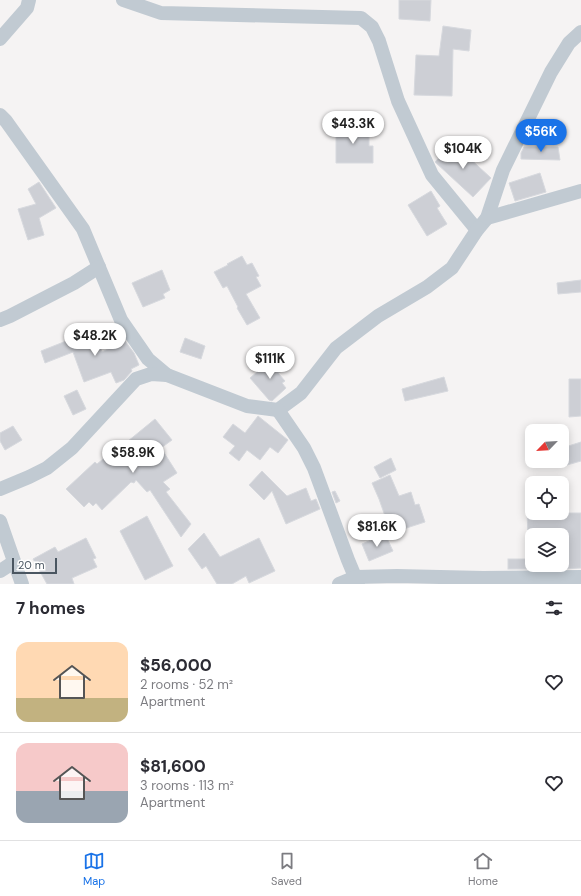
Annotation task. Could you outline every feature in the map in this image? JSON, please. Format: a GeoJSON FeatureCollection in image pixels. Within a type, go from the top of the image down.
{"type":"FeatureCollection","features":[{"type":"Feature","properties":{"kind":"street"},"geometry":{"type":"LineString","coordinates":[[0,39],[27,8],[29,0]]}},
{"type":"Feature","properties":{"kind":"street"},"geometry":{"type":"LineString","coordinates":[[123,0],[161,13],[361,18],[372,27],[379,41],[398,101],[432,175],[477,230]]}},
{"type":"Feature","properties":{"kind":"street"},"geometry":{"type":"LineString","coordinates":[[0,489],[47,468],[72,448],[136,379],[150,374],[167,375],[247,406],[278,410],[301,393],[336,348],[378,316],[427,287],[452,268],[477,230],[487,218],[503,170],[551,72],[569,43],[581,32]]}},
{"type":"Feature","properties":{"kind":"street"},"geometry":{"type":"LineString","coordinates":[[0,115],[6,121],[83,229],[121,320],[148,359],[167,375]]}},
{"type":"Feature","properties":{"kind":"street"},"geometry":{"type":"LineString","coordinates":[[487,218],[581,191]]}},
{"type":"Feature","properties":{"kind":"street"},"geometry":{"type":"LineString","coordinates":[[0,320],[74,283],[98,267]]}},
{"type":"Feature","properties":{"kind":"street"},"geometry":{"type":"LineString","coordinates":[[278,410],[304,448],[314,468],[357,581]]}},
{"type":"Feature","properties":{"kind":"street"},"geometry":{"type":"LineString","coordinates":[[0,521],[22,584]]}},
{"type":"Feature","properties":{"kind":"street"},"geometry":{"type":"LineString","coordinates":[[0,571],[14,562]]}},
{"type":"Feature","properties":{"kind":"street"},"geometry":{"type":"LineString","coordinates":[[339,584],[357,581],[581,577]]}},
{"type":"Feature","properties":{"kind":"building"},"geometry":{"type":"Polygon","coordinates":[[[399,0],[431,0],[430,21],[399,19],[399,0]]]}},
{"type":"Feature","properties":{"kind":"building"},"geometry":{"type":"Polygon","coordinates":[[[443,26],[471,30],[469,51],[453,49],[452,96],[414,95],[416,55],[439,56],[443,26]]]}},
{"type":"Feature","properties":{"kind":"building"},"geometry":{"type":"Polygon","coordinates":[[[336,126],[369,126],[369,146],[373,146],[373,163],[336,163],[336,126]]]}},
{"type":"Feature","properties":{"kind":"building"},"geometry":{"type":"Polygon","coordinates":[[[453,143],[491,178],[473,197],[435,162],[453,143]]]}},
{"type":"Feature","properties":{"kind":"building"},"geometry":{"type":"Polygon","coordinates":[[[524,147],[558,147],[560,160],[521,159],[521,153],[524,147]]]}},
{"type":"Feature","properties":{"kind":"building"},"geometry":{"type":"Polygon","coordinates":[[[540,173],[546,192],[515,201],[509,183],[540,173]]]}},
{"type":"Feature","properties":{"kind":"building"},"geometry":{"type":"Polygon","coordinates":[[[39,182],[56,208],[39,218],[44,235],[28,240],[18,209],[36,204],[28,189],[39,182]]]}},
{"type":"Feature","properties":{"kind":"building"},"geometry":{"type":"Polygon","coordinates":[[[431,191],[440,206],[437,208],[447,224],[427,236],[408,205],[431,191]]]}},
{"type":"Feature","properties":{"kind":"building"},"geometry":{"type":"Polygon","coordinates":[[[242,256],[247,265],[252,263],[259,276],[256,277],[261,286],[246,294],[260,318],[247,325],[227,286],[223,288],[214,272],[242,256]]]}},
{"type":"Feature","properties":{"kind":"building"},"geometry":{"type":"Polygon","coordinates":[[[162,270],[170,290],[163,294],[165,298],[143,307],[132,283],[162,270]]]}},
{"type":"Feature","properties":{"kind":"building"},"geometry":{"type":"Polygon","coordinates":[[[581,280],[581,292],[558,294],[557,283],[581,280]]]}},
{"type":"Feature","properties":{"kind":"building"},"geometry":{"type":"Polygon","coordinates":[[[94,330],[102,352],[125,341],[134,353],[139,365],[131,369],[132,371],[124,380],[116,383],[111,372],[84,382],[73,352],[45,363],[41,351],[94,330]]]}},
{"type":"Feature","properties":{"kind":"building"},"geometry":{"type":"Polygon","coordinates":[[[185,338],[205,346],[201,359],[180,352],[185,338]]]}},
{"type":"Feature","properties":{"kind":"building"},"geometry":{"type":"Polygon","coordinates":[[[272,359],[282,371],[278,373],[285,381],[282,383],[286,388],[272,401],[269,400],[250,378],[272,359]]]}},
{"type":"Feature","properties":{"kind":"building"},"geometry":{"type":"Polygon","coordinates":[[[444,377],[448,391],[405,401],[402,389],[444,377]]]}},
{"type":"Feature","properties":{"kind":"building"},"geometry":{"type":"Polygon","coordinates":[[[569,379],[581,379],[581,416],[569,417],[569,379]]]}},
{"type":"Feature","properties":{"kind":"building"},"geometry":{"type":"Polygon","coordinates":[[[77,390],[86,409],[73,415],[64,396],[77,390]]]}},
{"type":"Feature","properties":{"kind":"building"},"geometry":{"type":"Polygon","coordinates":[[[258,416],[288,440],[278,453],[270,447],[260,460],[247,450],[239,461],[229,453],[235,446],[223,437],[233,424],[245,433],[258,416]]]}},
{"type":"Feature","properties":{"kind":"building"},"geometry":{"type":"Polygon","coordinates":[[[155,419],[172,440],[161,448],[177,473],[163,482],[170,489],[166,492],[191,524],[181,537],[150,490],[147,492],[136,480],[134,483],[131,482],[102,510],[96,503],[93,506],[89,502],[84,507],[66,489],[95,462],[97,464],[155,419]]]}},
{"type":"Feature","properties":{"kind":"building"},"geometry":{"type":"Polygon","coordinates":[[[13,426],[22,440],[5,450],[0,441],[0,433],[13,426]]]}},
{"type":"Feature","properties":{"kind":"building"},"geometry":{"type":"Polygon","coordinates":[[[581,442],[581,461],[569,464],[569,446],[581,442]]]}},
{"type":"Feature","properties":{"kind":"building"},"geometry":{"type":"Polygon","coordinates":[[[391,458],[396,470],[380,478],[374,467],[391,458]]]}},
{"type":"Feature","properties":{"kind":"building"},"geometry":{"type":"Polygon","coordinates":[[[262,471],[287,496],[306,488],[311,501],[316,499],[320,509],[286,524],[272,491],[264,500],[249,485],[262,471]]]}},
{"type":"Feature","properties":{"kind":"building"},"geometry":{"type":"Polygon","coordinates":[[[390,475],[399,496],[411,492],[415,505],[419,504],[425,522],[391,533],[372,483],[390,475]]]}},
{"type":"Feature","properties":{"kind":"building"},"geometry":{"type":"Polygon","coordinates":[[[335,491],[340,501],[336,503],[332,492],[335,491]]]}},
{"type":"Feature","properties":{"kind":"building"},"geometry":{"type":"Polygon","coordinates":[[[569,513],[581,513],[581,568],[569,569],[569,528],[528,528],[527,520],[569,520],[569,513]]]}},
{"type":"Feature","properties":{"kind":"building"},"geometry":{"type":"Polygon","coordinates":[[[147,516],[173,566],[145,580],[120,531],[147,516]]]}},
{"type":"Feature","properties":{"kind":"building"},"geometry":{"type":"Polygon","coordinates":[[[204,533],[220,557],[259,538],[275,571],[249,583],[246,576],[232,584],[217,584],[206,566],[202,569],[188,549],[204,533]]]}},
{"type":"Feature","properties":{"kind":"building"},"geometry":{"type":"Polygon","coordinates":[[[385,534],[393,551],[369,561],[362,544],[385,534]]]}},
{"type":"Feature","properties":{"kind":"building"},"geometry":{"type":"Polygon","coordinates":[[[86,538],[96,558],[93,559],[97,567],[72,578],[74,584],[47,584],[33,559],[55,547],[58,552],[86,538]]]}},
{"type":"Feature","properties":{"kind":"building"},"geometry":{"type":"Polygon","coordinates":[[[508,559],[525,559],[525,569],[508,569],[508,559]]]}}]}
